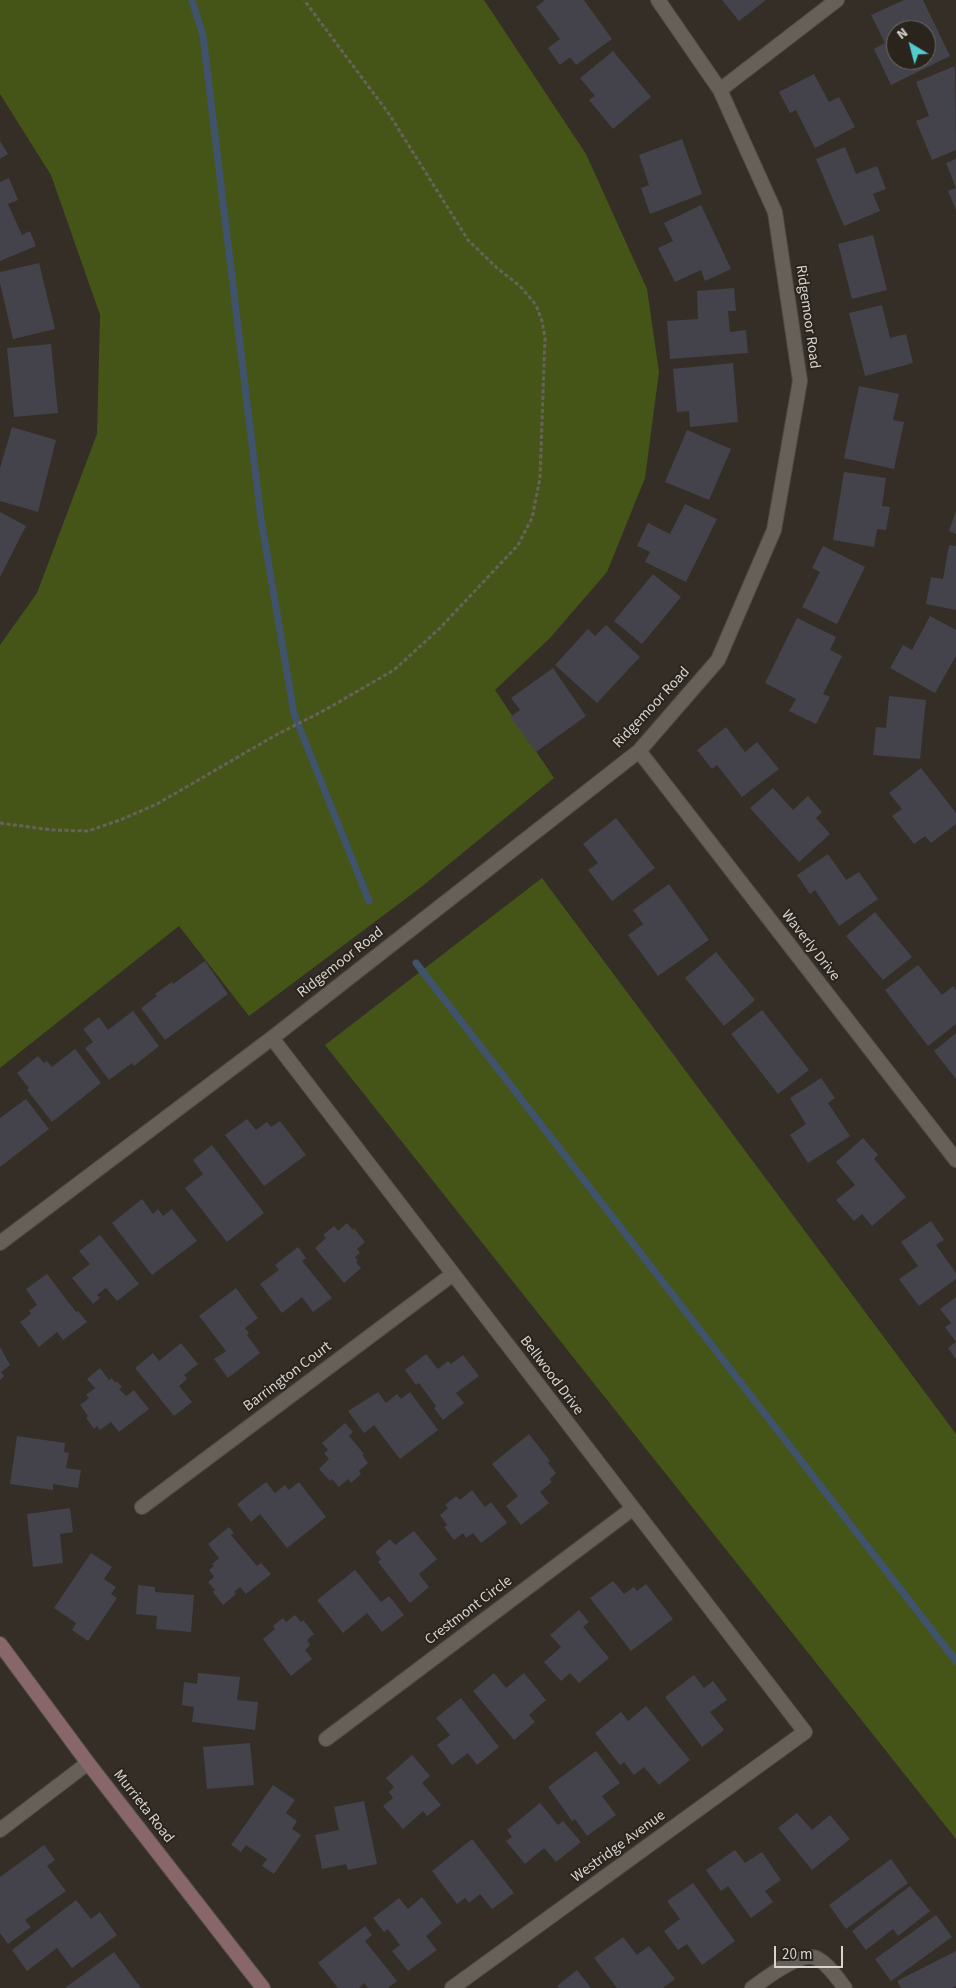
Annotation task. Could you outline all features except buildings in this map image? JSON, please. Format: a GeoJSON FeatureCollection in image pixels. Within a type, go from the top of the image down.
{"type":"FeatureCollection","features":[{"type":"Feature","properties":{"kind":"main road","name":"Murrieta Road"},"geometry":{"type":"LineString","coordinates":[[0,1644],[88,1763],[263,1988]]}},
{"type":"Feature","properties":{"kind":"street","name":"Ridgemoor Road"},"geometry":{"type":"LineString","coordinates":[[0,1243],[272,1038],[639,751],[718,660],[774,530],[800,381],[775,212],[720,90],[658,0]]}},
{"type":"Feature","properties":{"kind":"street"},"geometry":{"type":"LineString","coordinates":[[720,90],[837,0]]}},
{"type":"Feature","properties":{"kind":"street","name":"Waverly Drive"},"geometry":{"type":"LineString","coordinates":[[639,751],[956,1160]]}},
{"type":"Feature","properties":{"kind":"street","name":"Bellwood Drive"},"geometry":{"type":"LineString","coordinates":[[272,1038],[805,1732]]}},
{"type":"Feature","properties":{"kind":"street","name":"Barrington Court"},"geometry":{"type":"LineString","coordinates":[[142,1507],[453,1274]]}},
{"type":"Feature","properties":{"kind":"street","name":"Crestmont Circle"},"geometry":{"type":"LineString","coordinates":[[326,1739],[632,1509]]}},
{"type":"Feature","properties":{"kind":"street","name":"Westridge Avenue"},"geometry":{"type":"LineString","coordinates":[[452,1988],[805,1732]]}},
{"type":"Feature","properties":{"kind":"street"},"geometry":{"type":"LineString","coordinates":[[0,1830],[88,1763]]}},
{"type":"Feature","properties":{"kind":"street"},"geometry":{"type":"LineString","coordinates":[[752,1988],[786,1965],[801,1958],[812,1956],[819,1959],[828,1968],[844,1988]]}},
{"type":"Feature","properties":{"kind":"path"},"geometry":{"type":"LineString","coordinates":[[0,823],[52,830],[88,831],[120,820],[157,804],[394,670],[439,630],[518,545],[532,518],[540,478],[545,338],[542,321],[536,306],[520,286],[497,268],[468,240],[389,114],[304,0]]}},
{"type":"Feature","properties":{"kind":"green space"},"geometry":{"type":"Polygon","coordinates":[[[0,0],[484,0],[586,154],[647,289],[659,372],[645,478],[607,572],[550,638],[495,690],[554,778],[420,888],[249,1016],[179,926],[0,1068],[0,645],[37,593],[97,434],[100,315],[51,175],[0,94],[0,0]]]}},
{"type":"Feature","properties":{"kind":"green space"},"geometry":{"type":"Polygon","coordinates":[[[542,878],[956,1434],[956,1839],[325,1045],[542,878]]]}},
{"type":"Feature","properties":{"kind":"waterway"},"geometry":{"type":"LineString","coordinates":[[192,0],[203,36],[261,519],[294,714],[369,901]]}},
{"type":"Feature","properties":{"kind":"waterway"},"geometry":{"type":"LineString","coordinates":[[416,963],[956,1661]]}}]}
